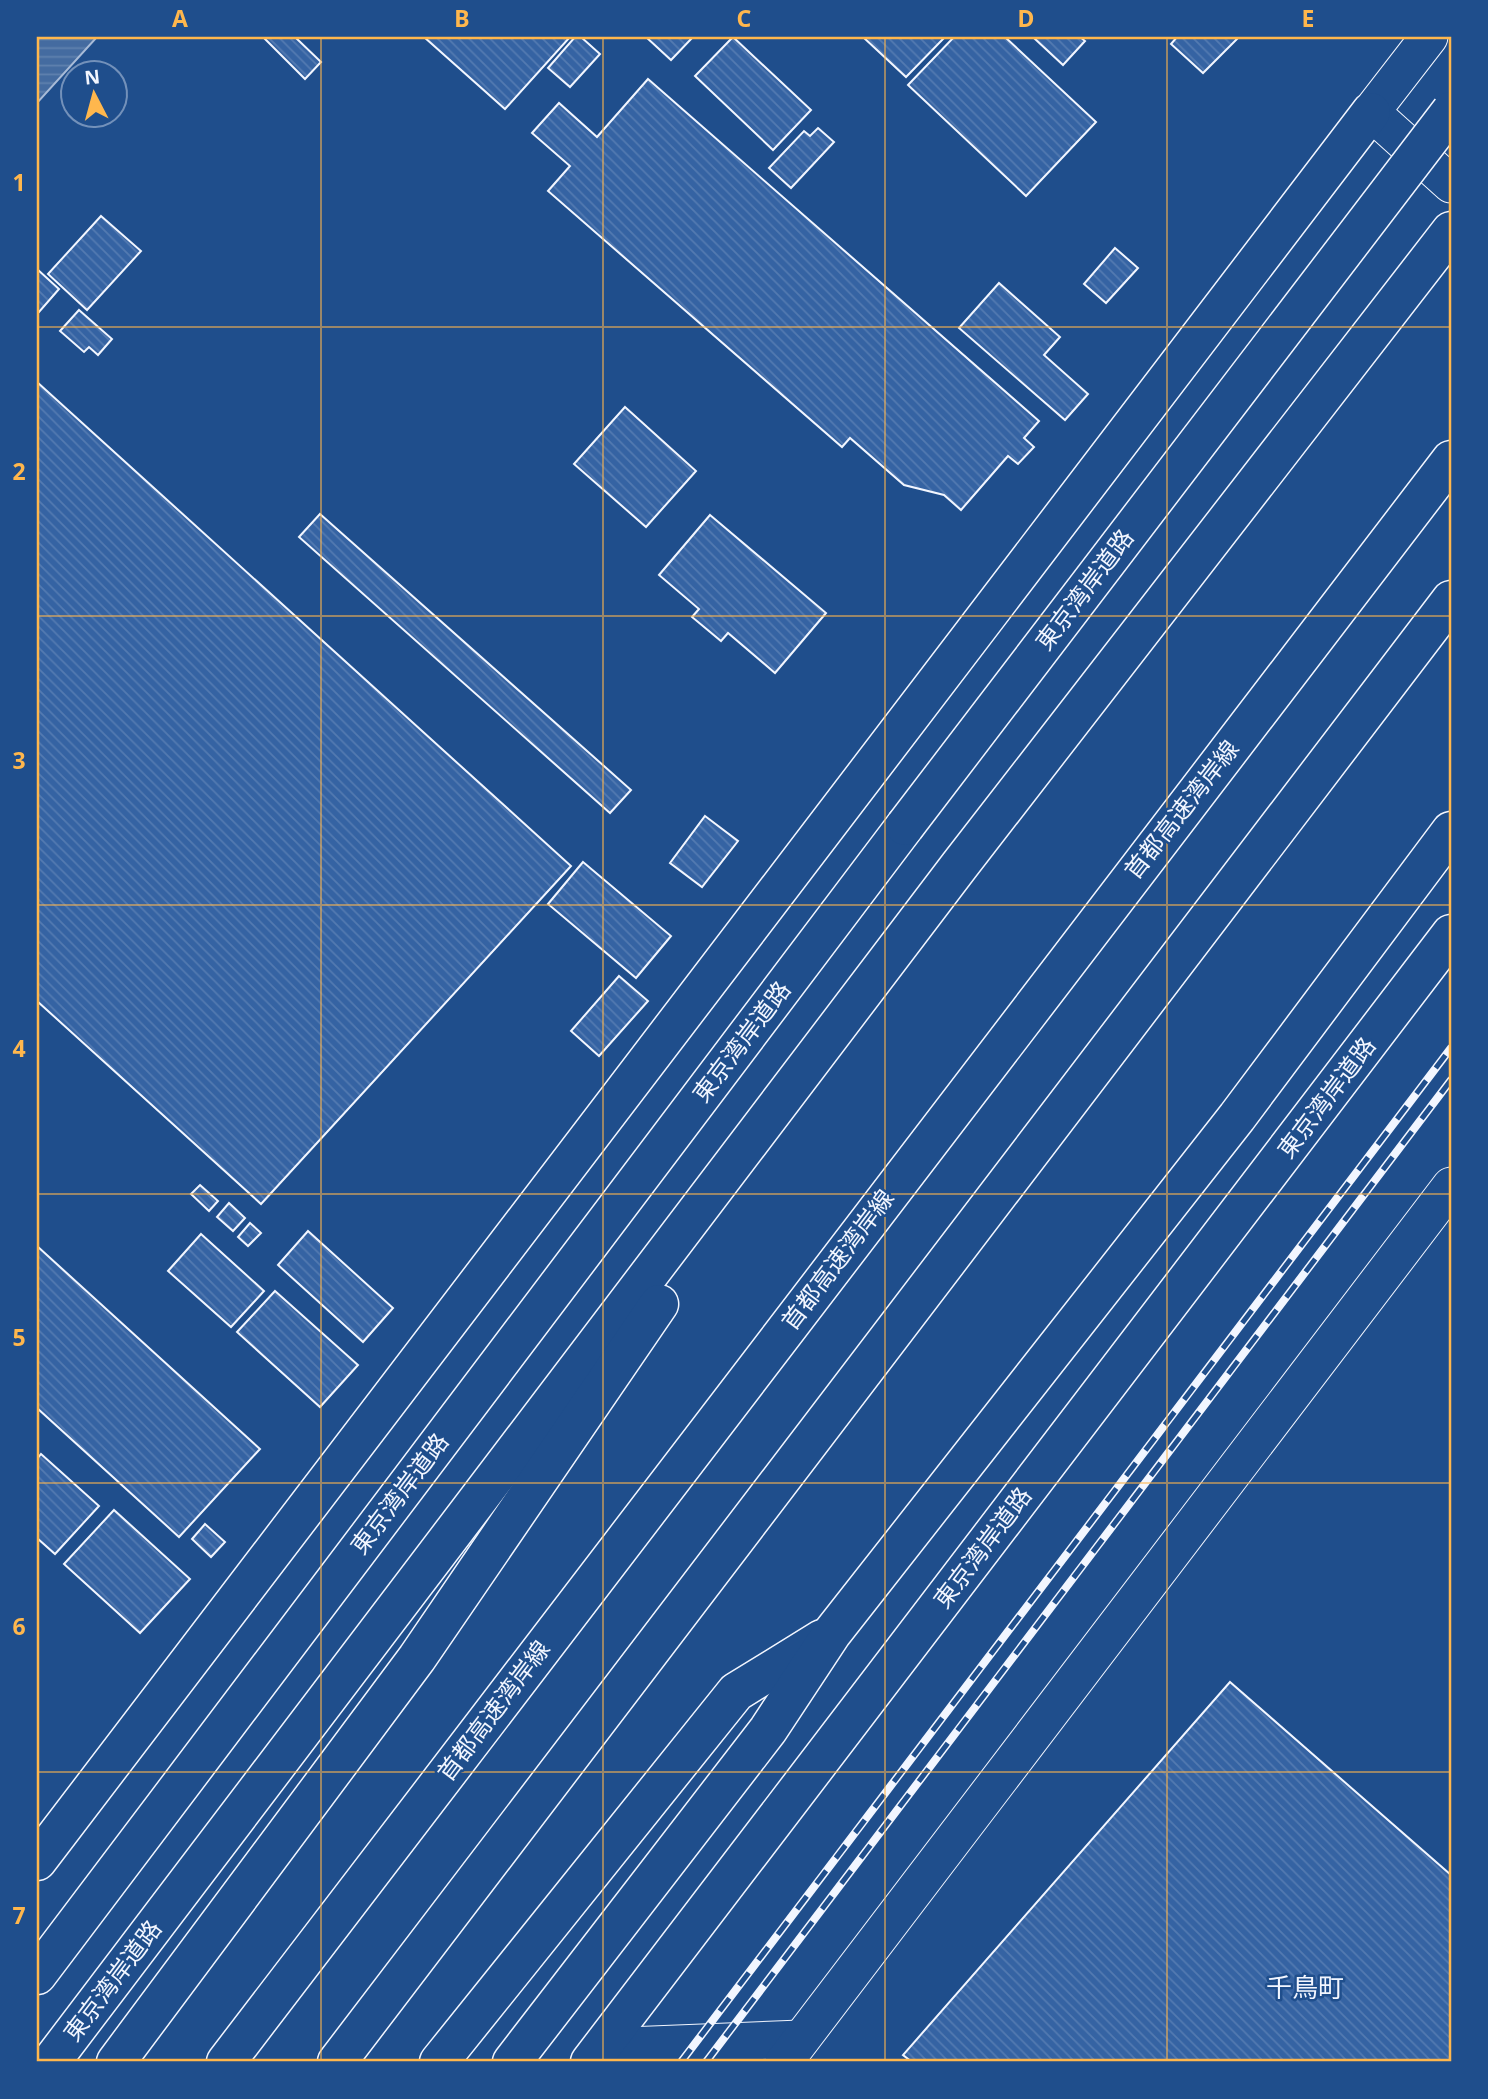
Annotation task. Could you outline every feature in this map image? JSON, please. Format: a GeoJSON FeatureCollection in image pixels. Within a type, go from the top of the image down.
{"type":"FeatureCollection","features":[{"type":"Feature","properties":{"kind":"main road","name":"東京湾岸道路"},"geometry":{"type":"LineString","coordinates":[[37,1975],[905,826],[1451,111]]}},
{"type":"Feature","properties":{"kind":"main road"},"geometry":{"type":"LineString","coordinates":[[37,1861],[1371,112]]}},
{"type":"Feature","properties":{"kind":"main road","name":"東京湾岸道路"},"geometry":{"type":"LineString","coordinates":[[51,2062],[838,1029],[959,866],[1451,231]]}},
{"type":"Feature","properties":{"kind":"main road","name":"首都高速湾岸線"},"geometry":{"type":"LineString","coordinates":[[226,2062],[1451,460]]}},
{"type":"Feature","properties":{"kind":"main road"},"geometry":{"type":"LineString","coordinates":[[337,2062],[1451,600]]}},
{"type":"Feature","properties":{"kind":"main road"},"geometry":{"type":"LineString","coordinates":[[512,2062],[768,1730],[832,1633],[1237,1117],[1451,831]]}},
{"type":"Feature","properties":{"kind":"main road","name":"東京湾岸道路"},"geometry":{"type":"LineString","coordinates":[[596,2054],[1451,934]]}},
{"type":"Feature","properties":{"kind":"main road"},"geometry":{"type":"LineString","coordinates":[[116,2062],[417,1658],[672,1285],[838,1029]]}},
{"type":"Feature","properties":{"kind":"main road"},"geometry":{"type":"LineString","coordinates":[[447,2052],[736,1692],[832,1633]]}},
{"type":"Feature","properties":{"kind":"street"},"geometry":{"type":"LineString","coordinates":[[1429,37],[1371,112],[1451,184]]}},
{"type":"Feature","properties":{"kind":"street"},"geometry":{"type":"LineString","coordinates":[[596,2054],[793,2051],[1451,1186]]}},
{"type":"Feature","properties":{"kind":"water"},"geometry":{"type":"Polygon","coordinates":[[[37,37],[97,37],[76,60],[60,60],[60,78],[37,103],[37,37]]]}},
{"type":"Feature","properties":{"kind":"building"},"geometry":{"type":"Polygon","coordinates":[[[263,37],[295,37],[321,62],[305,79],[263,37]]]}},
{"type":"Feature","properties":{"kind":"building"},"geometry":{"type":"Polygon","coordinates":[[[424,37],[570,37],[505,109],[424,37]]]}},
{"type":"Feature","properties":{"kind":"building"},"geometry":{"type":"Polygon","coordinates":[[[575,37],[581,37],[600,54],[570,87],[548,68],[575,37]]]}},
{"type":"Feature","properties":{"kind":"building"},"geometry":{"type":"Polygon","coordinates":[[[646,37],[693,37],[671,60],[646,37]]]}},
{"type":"Feature","properties":{"kind":"building"},"geometry":{"type":"Polygon","coordinates":[[[733,37],[811,110],[773,150],[695,76],[733,37]]]}},
{"type":"Feature","properties":{"kind":"building"},"geometry":{"type":"Polygon","coordinates":[[[863,37],[945,37],[906,77],[863,37]]]}},
{"type":"Feature","properties":{"kind":"building"},"geometry":{"type":"Polygon","coordinates":[[[954,37],[1005,37],[1096,122],[1026,196],[908,85],[954,37]]]}},
{"type":"Feature","properties":{"kind":"building"},"geometry":{"type":"Polygon","coordinates":[[[1080,37],[1085,41],[1063,65],[1035,39],[1080,37]]]}},
{"type":"Feature","properties":{"kind":"building"},"geometry":{"type":"Polygon","coordinates":[[[1177,37],[1239,37],[1203,73],[1171,44],[1177,37]]]}},
{"type":"Feature","properties":{"kind":"building"},"geometry":{"type":"Polygon","coordinates":[[[648,79],[1039,421],[1024,438],[1034,447],[1018,464],[1008,456],[961,510],[944,495],[904,485],[850,438],[842,447],[548,191],[570,166],[532,133],[559,103],[597,137],[648,79]]]}},
{"type":"Feature","properties":{"kind":"building"},"geometry":{"type":"Polygon","coordinates":[[[818,128],[834,142],[791,188],[769,168],[804,131],[810,136],[818,128]]]}},
{"type":"Feature","properties":{"kind":"building"},"geometry":{"type":"Polygon","coordinates":[[[101,216],[141,251],[87,310],[48,274],[101,216]]]}},
{"type":"Feature","properties":{"kind":"building"},"geometry":{"type":"Polygon","coordinates":[[[1115,248],[1138,268],[1106,303],[1084,284],[1115,248]]]}},
{"type":"Feature","properties":{"kind":"building"},"geometry":{"type":"Polygon","coordinates":[[[37,269],[59,289],[39,312],[37,311],[37,269]]]}},
{"type":"Feature","properties":{"kind":"building"},"geometry":{"type":"Polygon","coordinates":[[[999,283],[1060,337],[1044,355],[1088,394],[1065,420],[959,328],[999,283]]]}},
{"type":"Feature","properties":{"kind":"building"},"geometry":{"type":"Polygon","coordinates":[[[79,310],[112,339],[98,355],[89,347],[84,352],[60,331],[79,310]]]}},
{"type":"Feature","properties":{"kind":"building"},"geometry":{"type":"Polygon","coordinates":[[[37,382],[571,866],[261,1204],[37,1001],[37,382]]]}},
{"type":"Feature","properties":{"kind":"building"},"geometry":{"type":"Polygon","coordinates":[[[625,407],[696,471],[646,527],[574,464],[625,407]]]}},
{"type":"Feature","properties":{"kind":"building"},"geometry":{"type":"Polygon","coordinates":[[[320,514],[631,790],[610,813],[299,537],[320,514]]]}},
{"type":"Feature","properties":{"kind":"building"},"geometry":{"type":"Polygon","coordinates":[[[710,515],[826,613],[775,673],[728,633],[721,641],[692,617],[699,609],[659,575],[710,515]]]}},
{"type":"Feature","properties":{"kind":"building"},"geometry":{"type":"Polygon","coordinates":[[[705,816],[738,841],[702,887],[670,863],[705,816]]]}},
{"type":"Feature","properties":{"kind":"building"},"geometry":{"type":"Polygon","coordinates":[[[583,862],[671,936],[636,978],[548,904],[583,862]]]}},
{"type":"Feature","properties":{"kind":"building"},"geometry":{"type":"Polygon","coordinates":[[[619,976],[648,1001],[599,1056],[571,1031],[619,976]]]}},
{"type":"Feature","properties":{"kind":"building"},"geometry":{"type":"Polygon","coordinates":[[[200,1185],[218,1201],[209,1211],[191,1194],[200,1185]]]}},
{"type":"Feature","properties":{"kind":"building"},"geometry":{"type":"Polygon","coordinates":[[[229,1203],[245,1218],[233,1231],[217,1217],[229,1203]]]}},
{"type":"Feature","properties":{"kind":"building"},"geometry":{"type":"Polygon","coordinates":[[[250,1223],[261,1233],[248,1246],[238,1237],[250,1223]]]}},
{"type":"Feature","properties":{"kind":"building"},"geometry":{"type":"Polygon","coordinates":[[[308,1231],[393,1308],[363,1342],[278,1265],[308,1231]]]}},
{"type":"Feature","properties":{"kind":"building"},"geometry":{"type":"Polygon","coordinates":[[[201,1234],[264,1291],[231,1327],[168,1271],[201,1234]]]}},
{"type":"Feature","properties":{"kind":"building"},"geometry":{"type":"Polygon","coordinates":[[[37,1246],[260,1449],[179,1537],[37,1408],[37,1246]]]}},
{"type":"Feature","properties":{"kind":"building"},"geometry":{"type":"Polygon","coordinates":[[[275,1291],[358,1365],[320,1407],[237,1332],[275,1291]]]}},
{"type":"Feature","properties":{"kind":"building"},"geometry":{"type":"Polygon","coordinates":[[[41,1454],[99,1506],[55,1554],[37,1538],[37,1459],[41,1454]]]}},
{"type":"Feature","properties":{"kind":"building"},"geometry":{"type":"Polygon","coordinates":[[[114,1510],[190,1579],[140,1633],[64,1564],[114,1510]]]}},
{"type":"Feature","properties":{"kind":"building"},"geometry":{"type":"Polygon","coordinates":[[[205,1524],[225,1542],[211,1557],[192,1539],[205,1524]]]}},
{"type":"Feature","properties":{"kind":"building"},"geometry":{"type":"Polygon","coordinates":[[[1230,1682],[1451,1875],[1451,2062],[912,2062],[903,2055],[1230,1682]]]}},
{"type":"Feature","properties":{"kind":"railway"},"geometry":{"type":"LineString","coordinates":[[681,2062],[1451,1048]]}},
{"type":"Feature","properties":{"kind":"railway"},"geometry":{"type":"LineString","coordinates":[[706,2062],[1451,1080]]}},
{"type":"Feature","properties":{"kind":"district","name":"千鳥町"},"geometry":{"type":"Point","coordinates":[1305,1988]}}]}
